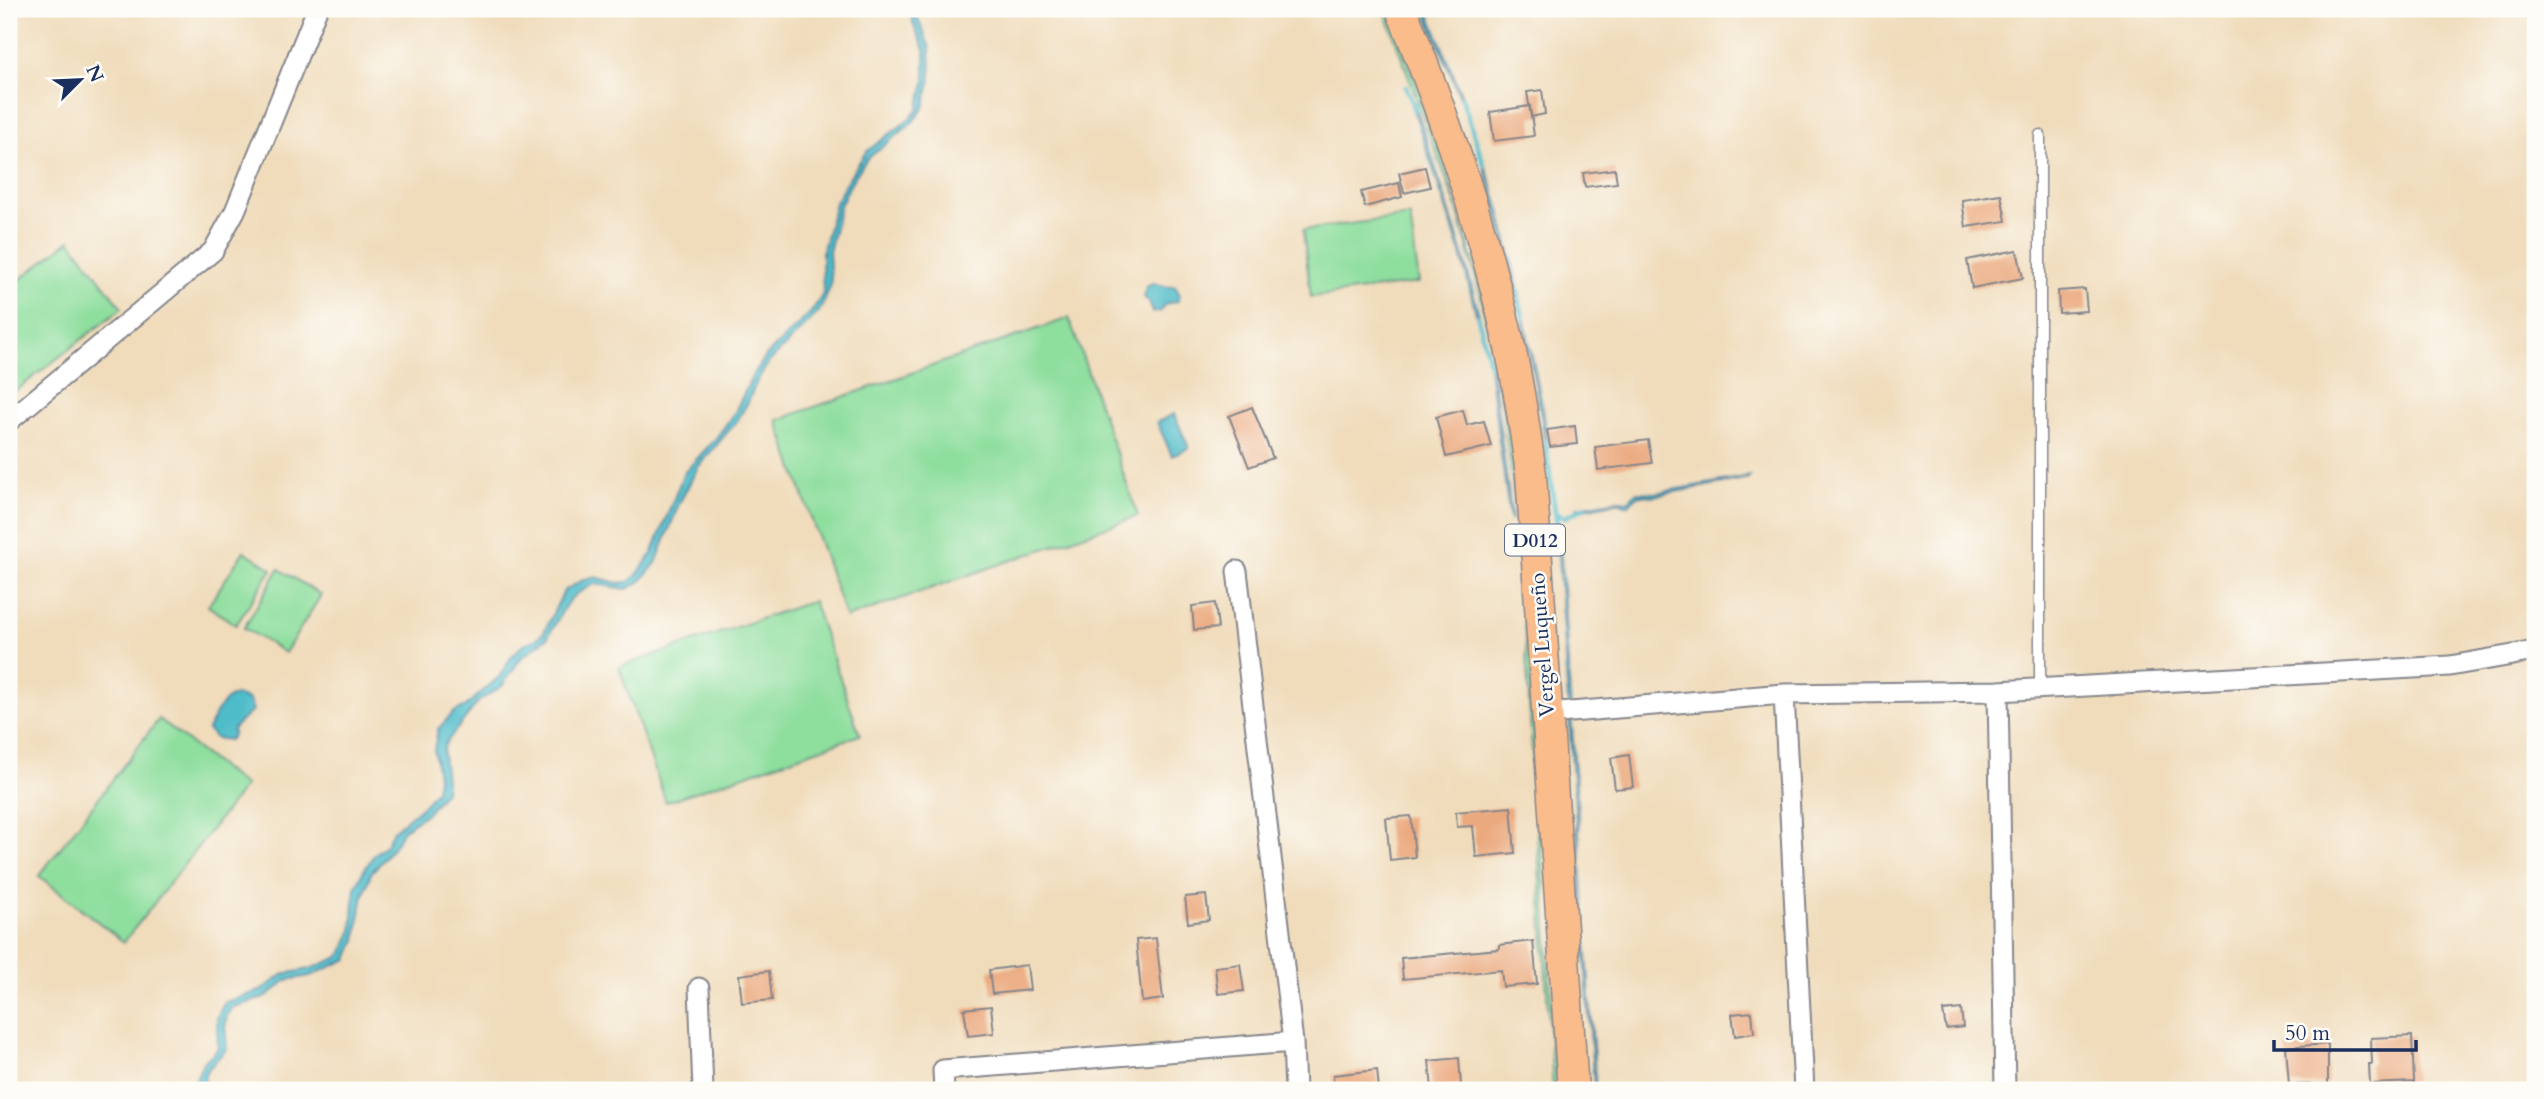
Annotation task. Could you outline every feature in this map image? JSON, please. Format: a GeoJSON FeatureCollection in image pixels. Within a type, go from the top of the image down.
{"type":"FeatureCollection","features":[{"type":"Feature","properties":{"kind":"main road","name":"Vergel Luqueño"},"geometry":{"type":"LineString","coordinates":[[1401,9],[1450,135],[1470,196],[1510,346],[1531,474],[1562,713],[1573,1090]]}},
{"type":"Feature","properties":{"kind":"street"},"geometry":{"type":"LineString","coordinates":[[9,421],[213,251],[235,211],[317,9]]}},
{"type":"Feature","properties":{"kind":"street"},"geometry":{"type":"LineString","coordinates":[[1237,571],[1293,1042],[1295,1090]]}},
{"type":"Feature","properties":{"kind":"street"},"geometry":{"type":"LineString","coordinates":[[1562,713],[1784,694],[1998,691],[2450,666],[2535,651]]}},
{"type":"Feature","properties":{"kind":"street"},"geometry":{"type":"LineString","coordinates":[[1998,691],[2005,1090]]}},
{"type":"Feature","properties":{"kind":"street"},"geometry":{"type":"LineString","coordinates":[[1784,694],[1804,1090]]}},
{"type":"Feature","properties":{"kind":"street"},"geometry":{"type":"LineString","coordinates":[[698,988],[703,1090]]}},
{"type":"Feature","properties":{"kind":"street"},"geometry":{"type":"LineString","coordinates":[[944,1090],[943,1070],[1293,1042]]}},
{"type":"Feature","properties":{"kind":"lane"},"geometry":{"type":"LineString","coordinates":[[2040,135],[2040,688]]}},
{"type":"Feature","properties":{"kind":"green space"},"geometry":{"type":"Polygon","coordinates":[[[1384,9],[1388,9],[1437,139],[1483,293],[1502,373],[1522,524],[1557,1090],[1553,1090],[1518,524],[1498,374],[1456,206],[1384,9]]]}},
{"type":"Feature","properties":{"kind":"green space"},"geometry":{"type":"Polygon","coordinates":[[[1410,216],[1419,283],[1311,297],[1303,230],[1410,216]]]}},
{"type":"Feature","properties":{"kind":"green space"},"geometry":{"type":"Polygon","coordinates":[[[70,240],[122,308],[14,392],[9,385],[9,288],[70,240]]]}},
{"type":"Feature","properties":{"kind":"green space"},"geometry":{"type":"Polygon","coordinates":[[[1069,318],[1138,516],[846,618],[777,420],[1069,318]]]}},
{"type":"Feature","properties":{"kind":"green space"},"geometry":{"type":"Polygon","coordinates":[[[244,551],[272,569],[236,625],[208,606],[244,551]]]}},
{"type":"Feature","properties":{"kind":"green space"},"geometry":{"type":"Polygon","coordinates":[[[279,569],[321,595],[285,653],[244,628],[279,569]]]}},
{"type":"Feature","properties":{"kind":"green space"},"geometry":{"type":"Polygon","coordinates":[[[813,601],[860,735],[666,802],[619,667],[813,601]]]}},
{"type":"Feature","properties":{"kind":"green space"},"geometry":{"type":"Polygon","coordinates":[[[159,719],[245,786],[124,942],[39,876],[159,719]]]}},
{"type":"Feature","properties":{"kind":"water"},"geometry":{"type":"Polygon","coordinates":[[[910,9],[917,9],[930,48],[931,79],[924,108],[911,124],[867,159],[853,179],[840,205],[829,252],[831,284],[825,300],[818,313],[769,362],[737,421],[698,467],[679,504],[656,563],[640,582],[627,589],[594,584],[575,595],[567,603],[547,638],[521,658],[502,686],[479,701],[445,744],[445,791],[428,812],[403,830],[395,845],[371,873],[362,900],[356,940],[348,959],[310,976],[287,980],[266,997],[233,1007],[227,1015],[225,1027],[227,1048],[205,1073],[204,1090],[192,1090],[203,1062],[218,1047],[217,1017],[225,1002],[260,991],[284,974],[310,969],[337,958],[343,952],[352,931],[355,888],[364,870],[374,855],[386,845],[392,832],[425,804],[436,790],[438,778],[434,750],[438,729],[454,712],[466,706],[499,677],[512,656],[524,644],[535,640],[544,632],[564,591],[581,581],[595,577],[618,583],[628,582],[636,576],[652,554],[684,473],[716,438],[735,412],[753,375],[767,355],[812,311],[823,294],[822,253],[835,203],[846,182],[866,152],[918,110],[925,82],[925,50],[910,9]]]}},
{"type":"Feature","properties":{"kind":"water"},"geometry":{"type":"Polygon","coordinates":[[[1429,9],[1465,104],[1428,19],[1429,9]]]}},
{"type":"Feature","properties":{"kind":"water"},"geometry":{"type":"Polygon","coordinates":[[[1415,104],[1464,257],[1481,322],[1478,322],[1461,254],[1412,105],[1415,104]]]}},
{"type":"Feature","properties":{"kind":"water"},"geometry":{"type":"Polygon","coordinates":[[[1482,161],[1500,210],[1520,296],[1517,296],[1482,161]]]}},
{"type":"Feature","properties":{"kind":"water"},"geometry":{"type":"Polygon","coordinates":[[[1153,283],[1175,286],[1180,295],[1178,301],[1165,304],[1160,312],[1152,312],[1150,303],[1144,297],[1146,287],[1153,283]]]}},
{"type":"Feature","properties":{"kind":"water"},"geometry":{"type":"Polygon","coordinates":[[[1521,312],[1544,415],[1547,447],[1545,447],[1521,312]]]}},
{"type":"Feature","properties":{"kind":"water"},"geometry":{"type":"Polygon","coordinates":[[[1488,361],[1491,361],[1512,519],[1510,520],[1488,361]]]}},
{"type":"Feature","properties":{"kind":"water"},"geometry":{"type":"Polygon","coordinates":[[[1174,414],[1189,448],[1172,456],[1157,422],[1174,414]]]}},
{"type":"Feature","properties":{"kind":"water"},"geometry":{"type":"Polygon","coordinates":[[[1750,476],[1654,496],[1639,495],[1628,505],[1619,502],[1578,510],[1577,507],[1619,500],[1628,501],[1637,492],[1655,493],[1750,476]]]}},
{"type":"Feature","properties":{"kind":"water"},"geometry":{"type":"Polygon","coordinates":[[[1556,526],[1559,527],[1596,1090],[1594,1090],[1556,526]]]}},
{"type":"Feature","properties":{"kind":"water"},"geometry":{"type":"Polygon","coordinates":[[[236,695],[249,700],[253,710],[233,729],[229,740],[215,738],[208,730],[213,719],[222,704],[236,695]]]}},
{"type":"Feature","properties":{"kind":"building"},"geometry":{"type":"Polygon","coordinates":[[[1542,90],[1545,114],[1531,117],[1527,92],[1542,90]]]}},
{"type":"Feature","properties":{"kind":"building"},"geometry":{"type":"Polygon","coordinates":[[[1530,106],[1534,136],[1494,141],[1490,112],[1530,106]]]}},
{"type":"Feature","properties":{"kind":"building"},"geometry":{"type":"Polygon","coordinates":[[[1425,167],[1430,187],[1404,193],[1399,173],[1425,167]]]}},
{"type":"Feature","properties":{"kind":"building"},"geometry":{"type":"Polygon","coordinates":[[[1615,169],[1617,183],[1585,187],[1583,173],[1615,169]]]}},
{"type":"Feature","properties":{"kind":"building"},"geometry":{"type":"Polygon","coordinates":[[[1399,183],[1402,197],[1365,207],[1361,192],[1399,183]]]}},
{"type":"Feature","properties":{"kind":"building"},"geometry":{"type":"Polygon","coordinates":[[[2001,194],[2006,221],[1966,227],[1962,200],[2001,194]]]}},
{"type":"Feature","properties":{"kind":"building"},"geometry":{"type":"Polygon","coordinates":[[[2017,250],[2023,278],[1972,288],[1967,260],[2017,250]]]}},
{"type":"Feature","properties":{"kind":"building"},"geometry":{"type":"Polygon","coordinates":[[[2085,289],[2087,311],[2059,313],[2058,291],[2085,289]]]}},
{"type":"Feature","properties":{"kind":"building"},"geometry":{"type":"Polygon","coordinates":[[[1252,407],[1273,458],[1249,467],[1229,416],[1252,407]]]}},
{"type":"Feature","properties":{"kind":"building"},"geometry":{"type":"Polygon","coordinates":[[[1463,410],[1467,425],[1484,421],[1491,446],[1446,457],[1436,417],[1463,410]]]}},
{"type":"Feature","properties":{"kind":"building"},"geometry":{"type":"Polygon","coordinates":[[[1575,426],[1577,444],[1550,447],[1547,430],[1575,426]]]}},
{"type":"Feature","properties":{"kind":"building"},"geometry":{"type":"Polygon","coordinates":[[[1648,440],[1652,463],[1598,470],[1595,447],[1648,440]]]}},
{"type":"Feature","properties":{"kind":"building"},"geometry":{"type":"Polygon","coordinates":[[[1215,603],[1218,628],[1194,630],[1192,606],[1215,603]]]}},
{"type":"Feature","properties":{"kind":"building"},"geometry":{"type":"Polygon","coordinates":[[[1629,755],[1633,787],[1615,789],[1611,758],[1629,755]]]}},
{"type":"Feature","properties":{"kind":"building"},"geometry":{"type":"Polygon","coordinates":[[[1511,807],[1515,853],[1476,857],[1473,826],[1457,827],[1456,812],[1511,807]]]}},
{"type":"Feature","properties":{"kind":"building"},"geometry":{"type":"Polygon","coordinates":[[[1411,816],[1415,857],[1390,860],[1386,818],[1411,816]]]}},
{"type":"Feature","properties":{"kind":"building"},"geometry":{"type":"Polygon","coordinates":[[[1206,895],[1209,920],[1188,923],[1185,897],[1206,895]]]}},
{"type":"Feature","properties":{"kind":"building"},"geometry":{"type":"Polygon","coordinates":[[[1156,938],[1163,999],[1142,1002],[1136,940],[1156,938]]]}},
{"type":"Feature","properties":{"kind":"building"},"geometry":{"type":"Polygon","coordinates":[[[1533,941],[1537,984],[1503,987],[1501,970],[1403,979],[1401,958],[1499,949],[1499,945],[1533,941]]]}},
{"type":"Feature","properties":{"kind":"building"},"geometry":{"type":"Polygon","coordinates":[[[1240,964],[1244,991],[1218,994],[1215,967],[1240,964]]]}},
{"type":"Feature","properties":{"kind":"building"},"geometry":{"type":"Polygon","coordinates":[[[1027,965],[1030,990],[992,994],[989,970],[1027,965]]]}},
{"type":"Feature","properties":{"kind":"building"},"geometry":{"type":"Polygon","coordinates":[[[769,971],[772,1000],[742,1003],[739,975],[769,971]]]}},
{"type":"Feature","properties":{"kind":"building"},"geometry":{"type":"Polygon","coordinates":[[[991,1006],[994,1033],[968,1036],[964,1009],[991,1006]]]}},
{"type":"Feature","properties":{"kind":"building"},"geometry":{"type":"Polygon","coordinates":[[[1961,1009],[1963,1027],[1946,1029],[1943,1011],[1961,1009]]]}},
{"type":"Feature","properties":{"kind":"building"},"geometry":{"type":"Polygon","coordinates":[[[1752,1012],[1754,1033],[1735,1036],[1732,1014],[1752,1012]]]}},
{"type":"Feature","properties":{"kind":"building"},"geometry":{"type":"Polygon","coordinates":[[[2412,1036],[2414,1082],[2370,1084],[2371,1038],[2412,1036]]]}},
{"type":"Feature","properties":{"kind":"building"},"geometry":{"type":"Polygon","coordinates":[[[2328,1044],[2328,1084],[2289,1085],[2286,1047],[2328,1044]]]}},
{"type":"Feature","properties":{"kind":"building"},"geometry":{"type":"Polygon","coordinates":[[[1459,1058],[1461,1086],[1432,1088],[1429,1061],[1459,1058]]]}},
{"type":"Feature","properties":{"kind":"building"},"geometry":{"type":"Polygon","coordinates":[[[1377,1070],[1379,1090],[1334,1090],[1333,1075],[1377,1070]]]}},
{"type":"Feature","properties":{"kind":"waterway"},"geometry":{"type":"LineString","coordinates":[[1406,87],[1416,110]]}},
{"type":"Feature","properties":{"kind":"waterway"},"geometry":{"type":"LineString","coordinates":[[1462,98],[1484,165]]}},
{"type":"Feature","properties":{"kind":"waterway"},"geometry":{"type":"LineString","coordinates":[[1517,290],[1523,318]]}},
{"type":"Feature","properties":{"kind":"waterway"},"geometry":{"type":"LineString","coordinates":[[1478,317],[1490,366]]}},
{"type":"Feature","properties":{"kind":"waterway"},"geometry":{"type":"LineString","coordinates":[[1545,441],[1558,532]]}},
{"type":"Feature","properties":{"kind":"waterway"},"geometry":{"type":"LineString","coordinates":[[1556,514],[1565,517],[1585,507]]}}]}
